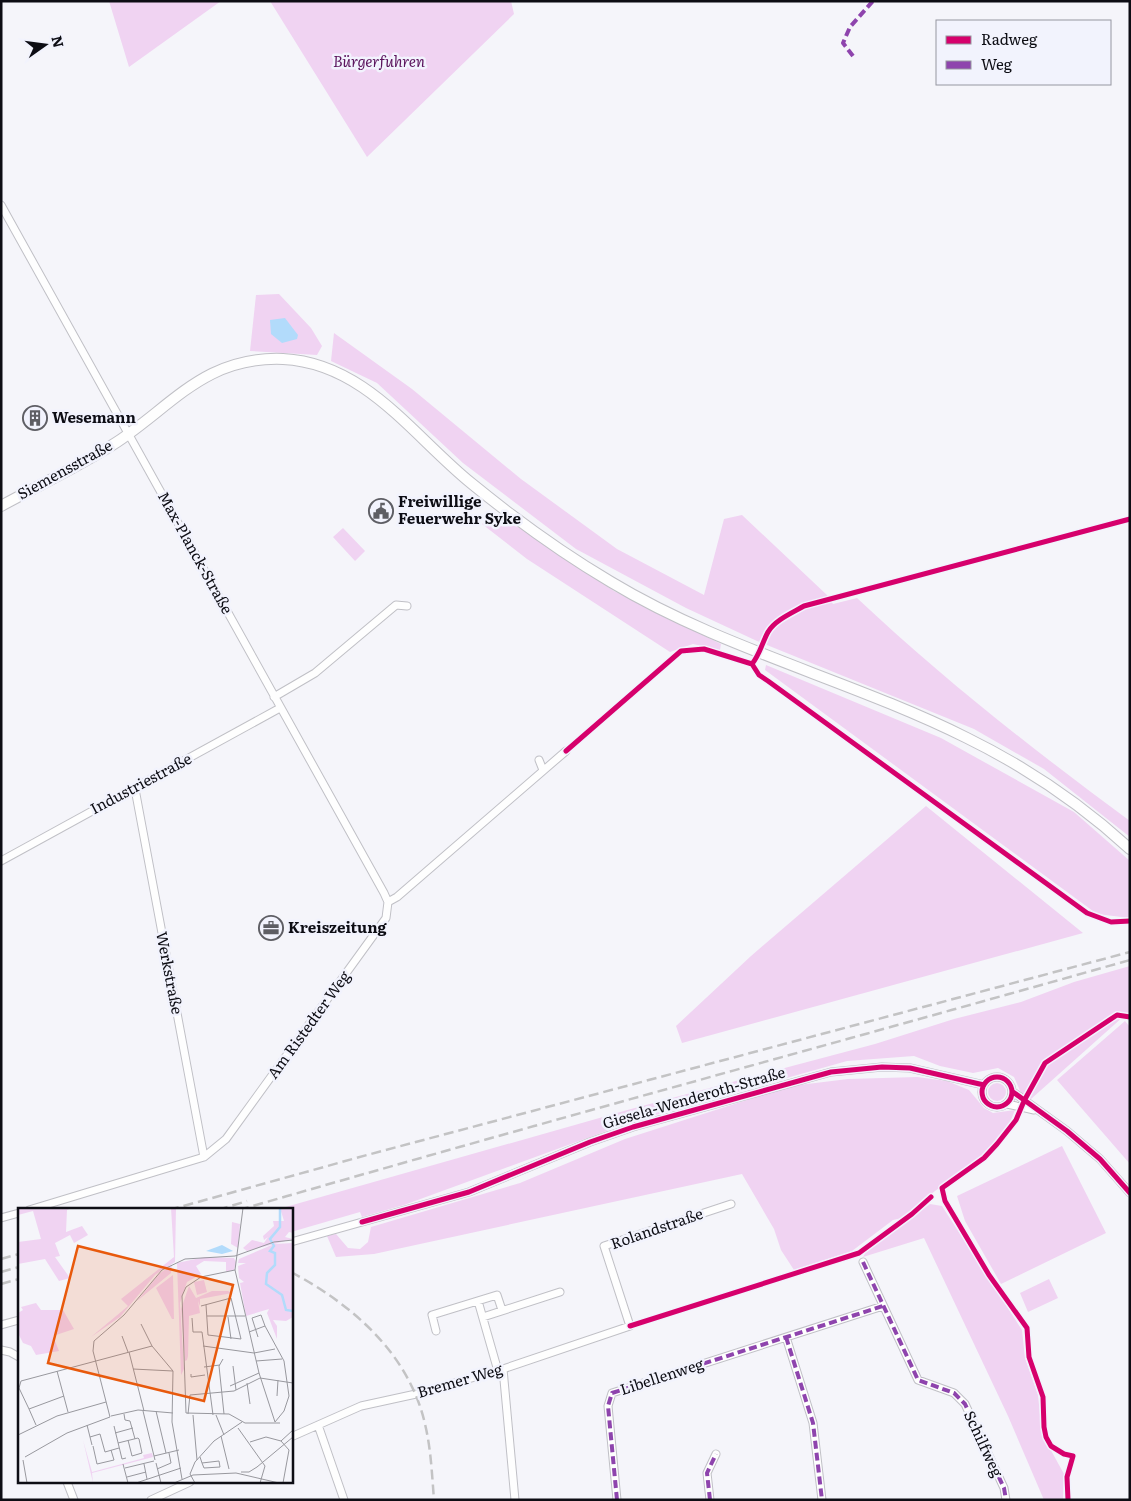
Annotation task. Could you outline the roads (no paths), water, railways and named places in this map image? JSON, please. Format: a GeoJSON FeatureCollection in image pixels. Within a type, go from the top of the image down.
{"type":"FeatureCollection","features":[{"type":"Feature","properties":{"kind":"main road","name":"Siemensstraße"},"geometry":{"type":"LineString","coordinates":[[1,506],[129,433],[188,386],[206,375],[243,362],[281,359],[304,361],[338,372],[371,392],[469,481],[514,516],[611,583],[691,623],[965,737],[1033,774],[1101,822],[1130,849]]}},
{"type":"Feature","properties":{"kind":"street","name":"Max-Planck-Straße"},"geometry":{"type":"LineString","coordinates":[[1,206],[129,433],[388,902]]}},
{"type":"Feature","properties":{"kind":"street"},"geometry":{"type":"LineString","coordinates":[[274,698],[315,673],[396,606],[408,606]]}},
{"type":"Feature","properties":{"kind":"street","name":"Industriestraße"},"geometry":{"type":"LineString","coordinates":[[1,861],[280,708]]}},
{"type":"Feature","properties":{"kind":"street"},"geometry":{"type":"LineString","coordinates":[[388,902],[397,897],[566,751]]}},
{"type":"Feature","properties":{"kind":"street"},"geometry":{"type":"LineString","coordinates":[[539,760],[543,770]]}},
{"type":"Feature","properties":{"kind":"street","name":"Werkstraße"},"geometry":{"type":"LineString","coordinates":[[135,789],[204,1157]]}},
{"type":"Feature","properties":{"kind":"street","name":"Am Ristedter Weg"},"geometry":{"type":"LineString","coordinates":[[36,1208],[204,1157],[226,1139],[386,918],[388,902]]}},
{"type":"Feature","properties":{"kind":"street","name":"Giesela-Wenderoth-Straße"},"geometry":{"type":"LineString","coordinates":[[292,1242],[469,1192],[633,1127],[830,1072],[882,1067],[910,1068],[984,1086]]}},
{"type":"Feature","properties":{"kind":"street"},"geometry":{"type":"LineString","coordinates":[[1036,1110],[1007,1104],[1000,1107],[992,1106],[986,1102],[982,1094],[984,1086],[989,1080],[996,1077],[1005,1079],[1010,1084],[1013,1092],[1067,1131],[1100,1159],[1130,1193]]}},
{"type":"Feature","properties":{"kind":"street"},"geometry":{"type":"LineString","coordinates":[[1007,1104],[1013,1092]]}},
{"type":"Feature","properties":{"kind":"street","name":"Rolandstraße"},"geometry":{"type":"LineString","coordinates":[[630,1326],[604,1246],[731,1204]]}},
{"type":"Feature","properties":{"kind":"street"},"geometry":{"type":"LineString","coordinates":[[1,1218],[18,1213]]}},
{"type":"Feature","properties":{"kind":"street","name":"Schilfweg"},"geometry":{"type":"LineString","coordinates":[[863,1262],[918,1380],[954,1393],[965,1404],[1004,1488],[1006,1500]]}},
{"type":"Feature","properties":{"kind":"street"},"geometry":{"type":"LineString","coordinates":[[483,1317],[560,1292]]}},
{"type":"Feature","properties":{"kind":"street"},"geometry":{"type":"LineString","coordinates":[[436,1331],[432,1315],[497,1295],[502,1310]]}},
{"type":"Feature","properties":{"kind":"street"},"geometry":{"type":"LineString","coordinates":[[478,1301],[500,1370],[515,1500]]}},
{"type":"Feature","properties":{"kind":"street"},"geometry":{"type":"LineString","coordinates":[[822,1500],[813,1423],[786,1337],[883,1306]]}},
{"type":"Feature","properties":{"kind":"street"},"geometry":{"type":"LineString","coordinates":[[1,1325],[18,1320]]}},
{"type":"Feature","properties":{"kind":"street","name":"Bremer Weg"},"geometry":{"type":"LineString","coordinates":[[292,1437],[361,1406],[416,1394],[500,1370],[630,1326]]}},
{"type":"Feature","properties":{"kind":"street","name":"Libellenweg"},"geometry":{"type":"LineString","coordinates":[[617,1500],[608,1406],[612,1393],[786,1337]]}},
{"type":"Feature","properties":{"kind":"street"},"geometry":{"type":"LineString","coordinates":[[1,1350],[18,1356]]}},
{"type":"Feature","properties":{"kind":"street"},"geometry":{"type":"LineString","coordinates":[[318,1425],[344,1500]]}},
{"type":"Feature","properties":{"kind":"street"},"geometry":{"type":"LineString","coordinates":[[710,1500],[708,1473],[716,1454]]}},
{"type":"Feature","properties":{"kind":"street"},"geometry":{"type":"LineString","coordinates":[[68,1484],[74,1500]]}},
{"type":"Feature","properties":{"kind":"street"},"geometry":{"type":"LineString","coordinates":[[151,1500],[186,1484]]}},
{"type":"Feature","properties":{"kind":"water"},"geometry":{"type":"Polygon","coordinates":[[[285,318],[298,335],[297,339],[282,343],[271,334],[270,320],[285,318]]]}},
{"type":"Feature","properties":{"kind":"railway"},"geometry":{"type":"LineString","coordinates":[[176,1208],[367,1155],[1130,952]]}},
{"type":"Feature","properties":{"kind":"railway"},"geometry":{"type":"LineString","coordinates":[[246,1208],[461,1146],[1130,960]]}},
{"type":"Feature","properties":{"kind":"railway"},"geometry":{"type":"LineString","coordinates":[[224,1208],[247,1201]]}},
{"type":"Feature","properties":{"kind":"railway"},"geometry":{"type":"LineString","coordinates":[[1,1259],[18,1254]]}},
{"type":"Feature","properties":{"kind":"railway"},"geometry":{"type":"LineString","coordinates":[[1,1272],[18,1267]]}},
{"type":"Feature","properties":{"kind":"railway"},"geometry":{"type":"LineString","coordinates":[[292,1273],[314,1285],[356,1316],[392,1354],[406,1375],[417,1399],[425,1424],[430,1452],[434,1500]]}},
{"type":"Feature","properties":{"kind":"railway"},"geometry":{"type":"LineString","coordinates":[[1,1284],[18,1279]]}},
{"type":"Feature","properties":{"kind":"place","name":"Wesemann"},"geometry":{"type":"Point","coordinates":[35,418]}},
{"type":"Feature","properties":{"kind":"place","name":"Freiwillige Feuerwehr Syke"},"geometry":{"type":"Point","coordinates":[381,511]}},
{"type":"Feature","properties":{"kind":"place","name":"Kreiszeitung"},"geometry":{"type":"Point","coordinates":[271,928]}},
{"type":"Feature","properties":{"kind":"park label","name":"Bürgerfuhren"},"geometry":{"type":"Point","coordinates":[379,62]}}]}
